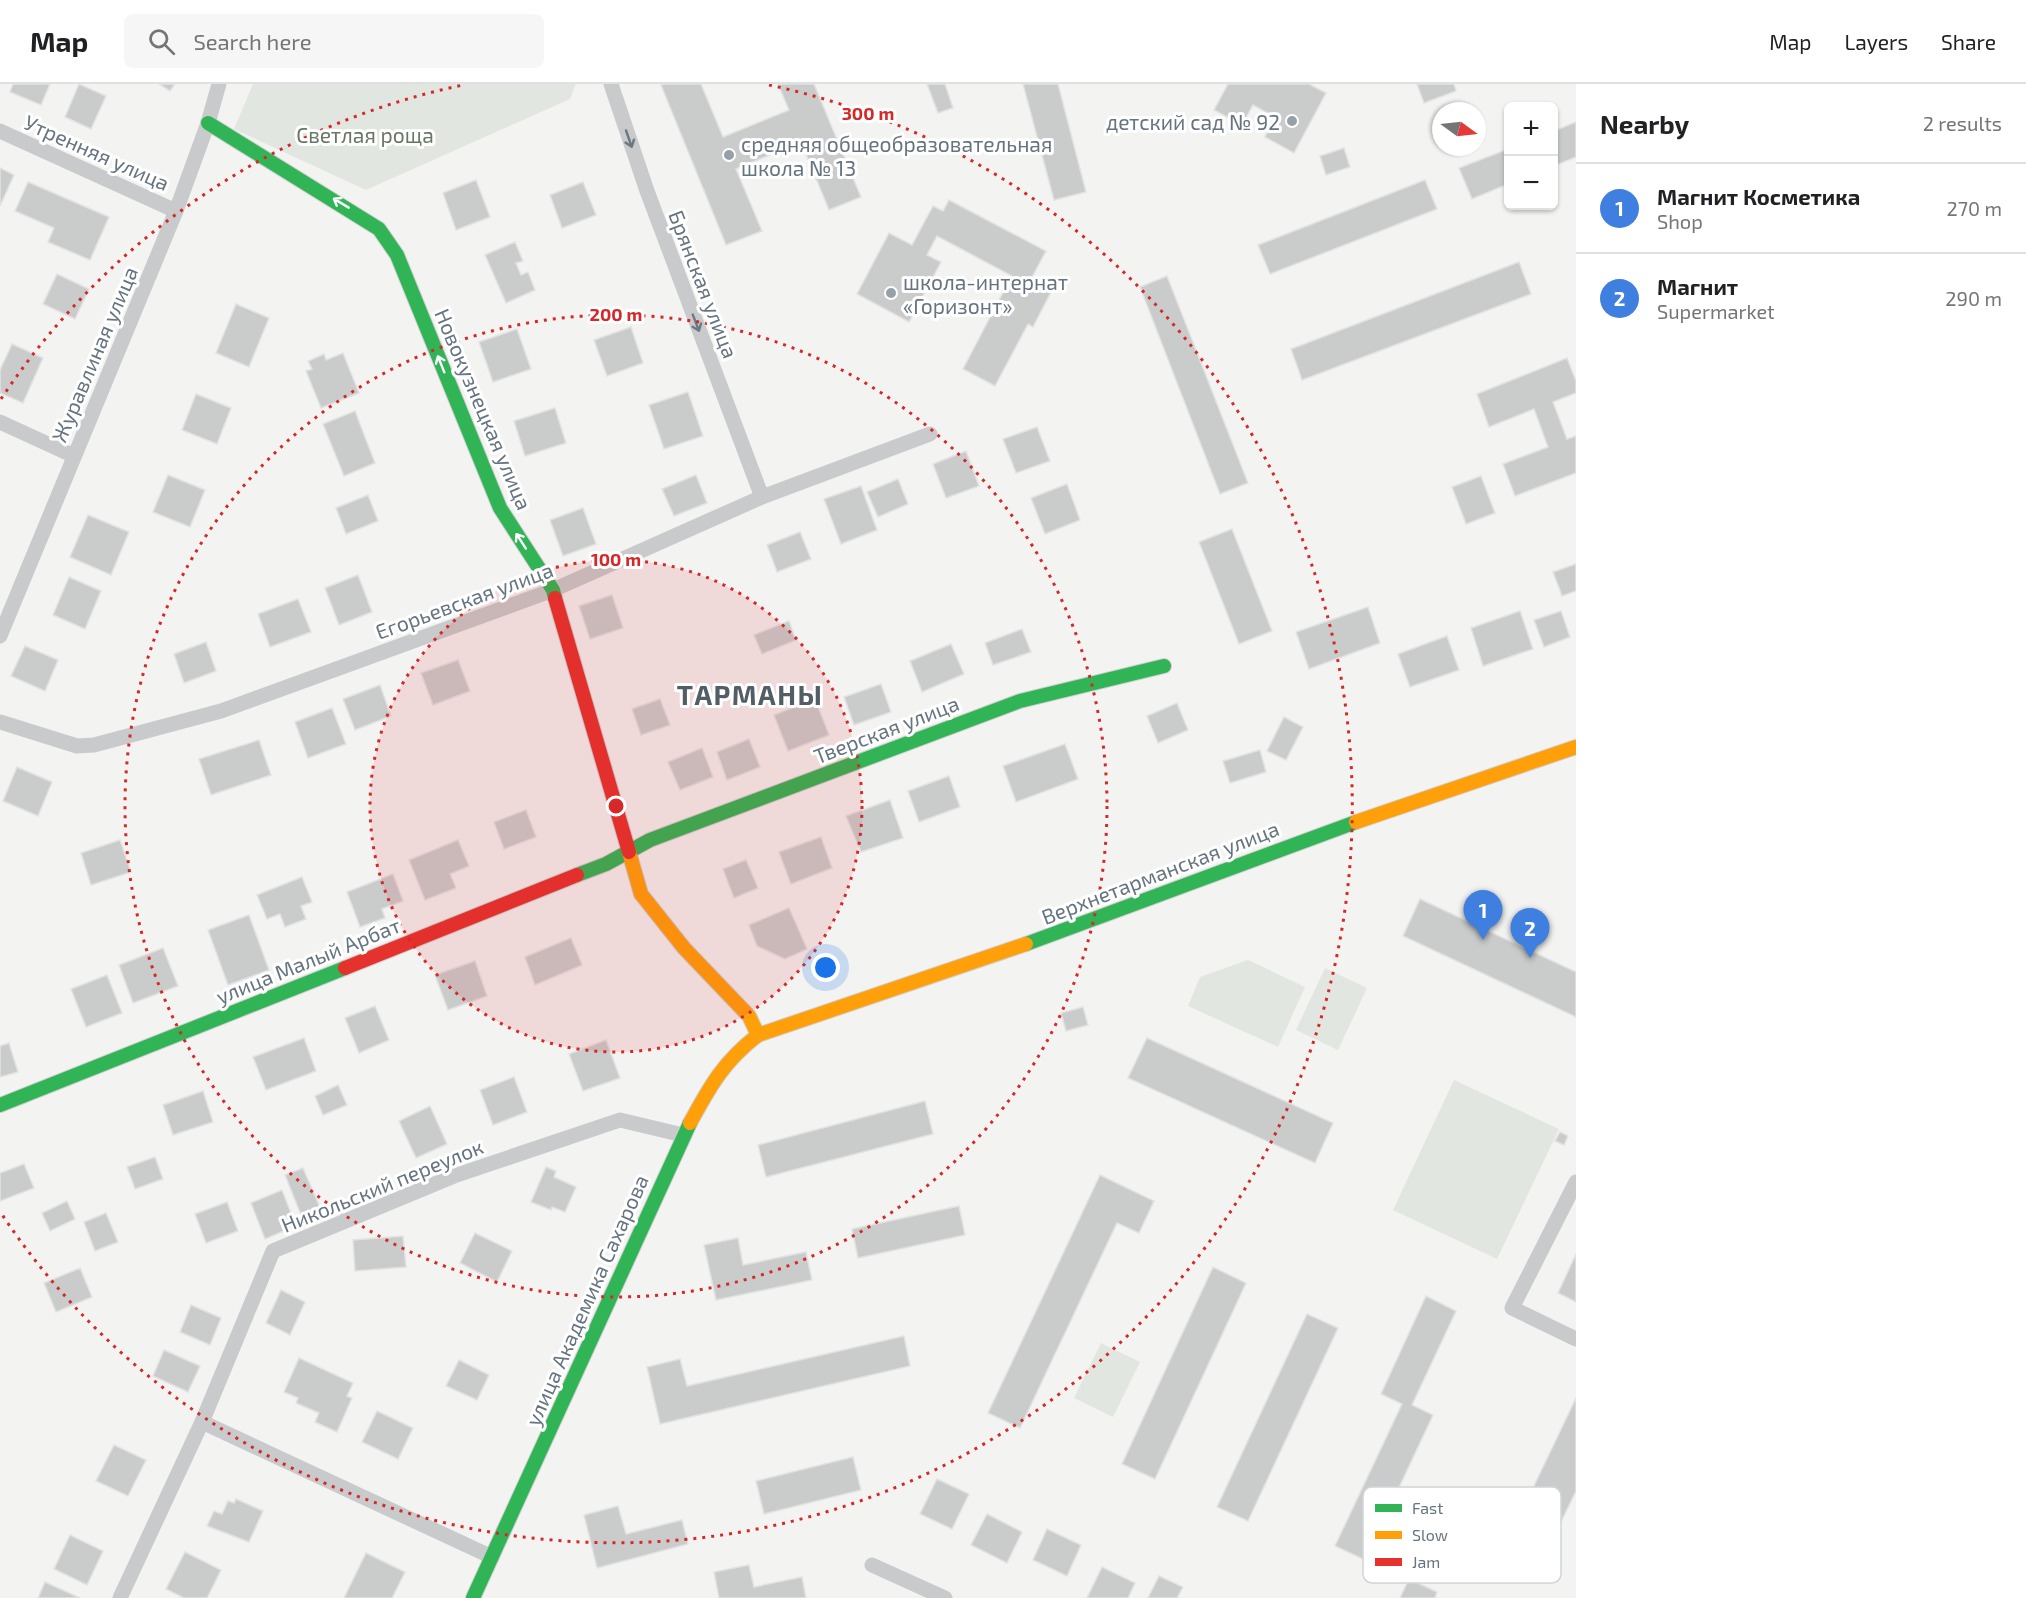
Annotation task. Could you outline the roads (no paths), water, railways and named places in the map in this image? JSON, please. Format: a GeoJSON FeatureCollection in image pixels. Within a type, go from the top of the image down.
{"type":"FeatureCollection","features":[{"type":"Feature","properties":{"kind":"street","name":"Журавлиная улица"},"geometry":{"type":"LineString","coordinates":[[0,636],[176,211],[208,123],[219,84]]}},
{"type":"Feature","properties":{"kind":"street","name":"Брянская улица"},"geometry":{"type":"LineString","coordinates":[[611,84],[646,191],[762,496]]}},
{"type":"Feature","properties":{"kind":"street","name":"Новокузнецкая улица"},"geometry":{"type":"LineString","coordinates":[[208,123],[379,229],[397,255],[500,508],[553,590],[640,894],[684,948],[749,1016],[758,1035]]}},
{"type":"Feature","properties":{"kind":"street","name":"Утренняя улица"},"geometry":{"type":"LineString","coordinates":[[0,131],[176,211]]}},
{"type":"Feature","properties":{"kind":"street"},"geometry":{"type":"LineString","coordinates":[[0,422],[74,456]]}},
{"type":"Feature","properties":{"kind":"street","name":"Егорьевская улица"},"geometry":{"type":"LineString","coordinates":[[0,722],[77,746],[94,745],[221,711],[553,590],[762,496],[930,434]]}},
{"type":"Feature","properties":{"kind":"street","name":"Тверская улица"},"geometry":{"type":"LineString","coordinates":[[628,850],[1020,701],[1164,666]]}},
{"type":"Feature","properties":{"kind":"street","name":"Верхнетарманская улица"},"geometry":{"type":"LineString","coordinates":[[758,1035],[1071,929],[1301,841],[1576,747]]}},
{"type":"Feature","properties":{"kind":"street","name":"улица Малый Арбат"},"geometry":{"type":"LineString","coordinates":[[0,1105],[606,864],[628,850]]}},
{"type":"Feature","properties":{"kind":"street","name":"улица Академика Сахарова"},"geometry":{"type":"LineString","coordinates":[[473,1598],[641,1233],[683,1135],[715,1077],[735,1053],[758,1035]]}},
{"type":"Feature","properties":{"kind":"street","name":"Никольский переулок"},"geometry":{"type":"LineString","coordinates":[[120,1598],[202,1422],[273,1251],[454,1176],[620,1120],[683,1135]]}},
{"type":"Feature","properties":{"kind":"street"},"geometry":{"type":"LineString","coordinates":[[1576,1182],[1512,1308],[1576,1339]]}},
{"type":"Feature","properties":{"kind":"street"},"geometry":{"type":"LineString","coordinates":[[202,1422],[492,1557]]}},
{"type":"Feature","properties":{"kind":"street"},"geometry":{"type":"LineString","coordinates":[[872,1565],[945,1598]]}},
{"type":"Feature","properties":{"kind":"place","name":"детский сад № 92"},"geometry":{"type":"Point","coordinates":[1292,121]}},
{"type":"Feature","properties":{"kind":"place","name":"средняя общеобразовательная школа № 13"},"geometry":{"type":"Point","coordinates":[729,155]}},
{"type":"Feature","properties":{"kind":"place","name":"школа-интернат «Горизонт»"},"geometry":{"type":"Point","coordinates":[891,293]}},
{"type":"Feature","properties":{"kind":"place","name":"Магнит Косметика"},"geometry":{"type":"Point","coordinates":[1483,940]}},
{"type":"Feature","properties":{"kind":"place","name":"Магнит"},"geometry":{"type":"Point","coordinates":[1530,958]}},
{"type":"Feature","properties":{"kind":"district","name":"ТАРМАНЫ"},"geometry":{"type":"Point","coordinates":[750,694]}},
{"type":"Feature","properties":{"kind":"park label","name":"Светлая роща"},"geometry":{"type":"Point","coordinates":[365,134]}}]}
